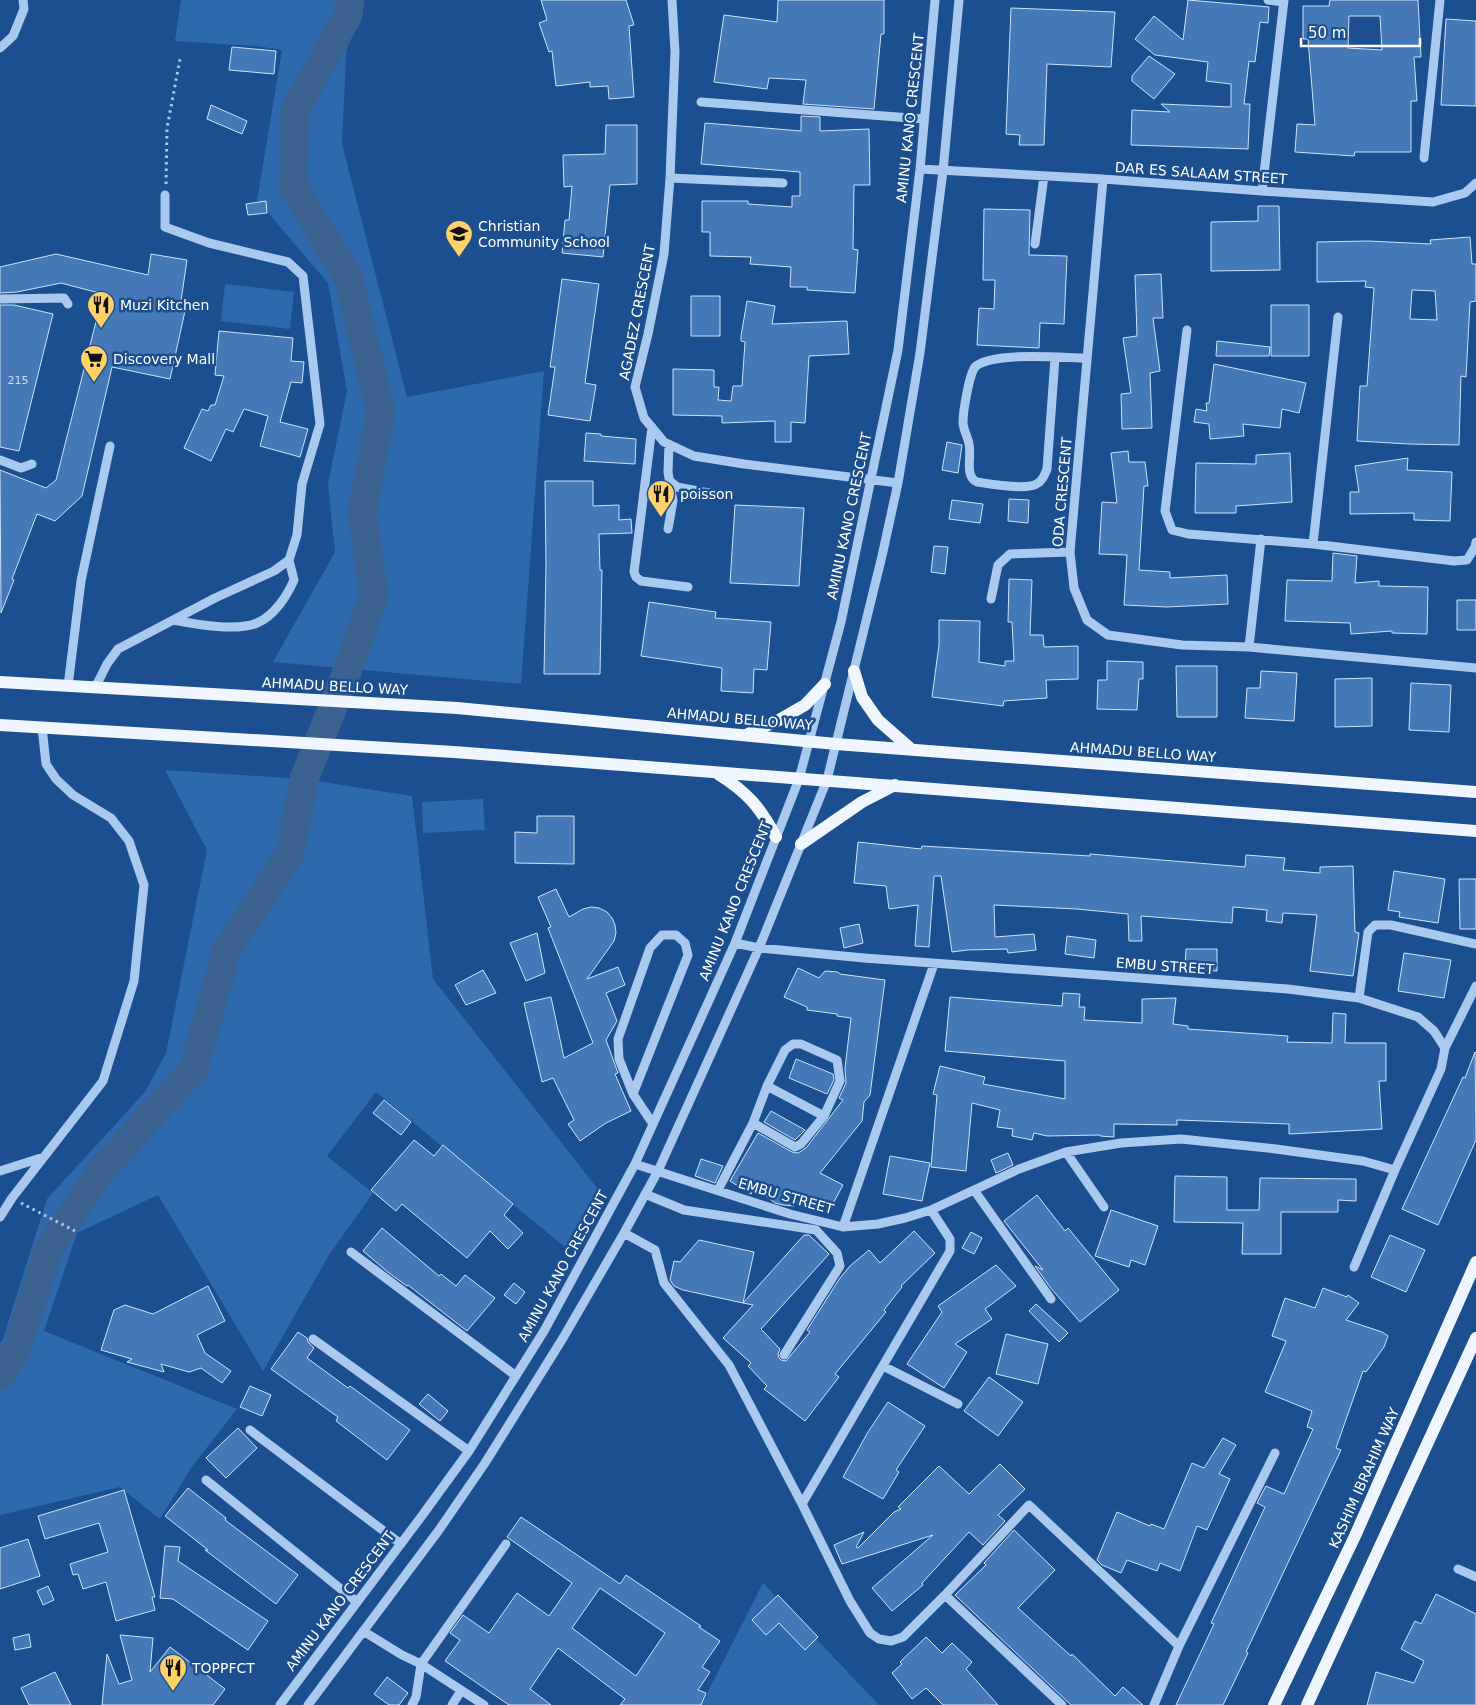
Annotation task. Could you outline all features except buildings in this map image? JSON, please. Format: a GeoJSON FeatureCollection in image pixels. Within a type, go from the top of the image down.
{"type":"FeatureCollection","features":[{"type":"Feature","properties":{"kind":"main road"},"geometry":{"type":"LineString","coordinates":[[854,672],[862,697],[878,720],[911,749]]}},
{"type":"Feature","properties":{"kind":"main road","name":"AHMADU BELLO WAY"},"geometry":{"type":"LineString","coordinates":[[0,682],[457,708],[836,744],[1476,792]]}},
{"type":"Feature","properties":{"kind":"main road"},"geometry":{"type":"LineString","coordinates":[[746,735],[779,720],[805,704],[825,684]]}},
{"type":"Feature","properties":{"kind":"main road"},"geometry":{"type":"LineString","coordinates":[[0,725],[454,752],[1476,831]]}},
{"type":"Feature","properties":{"kind":"main road"},"geometry":{"type":"LineString","coordinates":[[716,772],[738,787],[764,814],[776,837]]}},
{"type":"Feature","properties":{"kind":"main road"},"geometry":{"type":"LineString","coordinates":[[800,844],[862,802],[895,785]]}},
{"type":"Feature","properties":{"kind":"main road","name":"KASHIM IBRAHIM WAY"},"geometry":{"type":"LineString","coordinates":[[1274,1705],[1355,1536],[1476,1262]]}},
{"type":"Feature","properties":{"kind":"main road"},"geometry":{"type":"LineString","coordinates":[[1307,1705],[1476,1338]]}},
{"type":"Feature","properties":{"kind":"street"},"geometry":{"type":"LineString","coordinates":[[0,48],[13,36],[24,9],[23,0]]}},
{"type":"Feature","properties":{"kind":"street","name":"AGADEZ CRESCENT"},"geometry":{"type":"LineString","coordinates":[[672,0],[675,52],[670,178],[664,254],[635,387],[644,418],[664,442],[694,456],[898,483]]}},
{"type":"Feature","properties":{"kind":"street","name":"AMINU KANO CRESCENT"},"geometry":{"type":"LineString","coordinates":[[280,1705],[469,1451],[544,1331],[635,1164],[735,943],[799,779],[841,622],[898,350],[920,170],[935,0]]}},
{"type":"Feature","properties":{"kind":"street"},"geometry":{"type":"LineString","coordinates":[[308,1705],[439,1530],[485,1463],[564,1338],[624,1233],[658,1171],[759,948],[826,780],[854,672],[898,483],[920,353],[943,171],[959,0]]}},
{"type":"Feature","properties":{"kind":"street"},"geometry":{"type":"LineString","coordinates":[[1262,191],[1284,1],[1268,0]]}},
{"type":"Feature","properties":{"kind":"street"},"geometry":{"type":"LineString","coordinates":[[1424,158],[1440,0]]}},
{"type":"Feature","properties":{"kind":"street"},"geometry":{"type":"LineString","coordinates":[[701,102],[924,119]]}},
{"type":"Feature","properties":{"kind":"street","name":"DAR ES SALAAM STREET"},"geometry":{"type":"LineString","coordinates":[[920,170],[1103,179],[1433,202],[1465,192],[1476,183]]}},
{"type":"Feature","properties":{"kind":"street"},"geometry":{"type":"LineString","coordinates":[[1035,244],[1044,176]]}},
{"type":"Feature","properties":{"kind":"street"},"geometry":{"type":"LineString","coordinates":[[670,178],[783,183]]}},
{"type":"Feature","properties":{"kind":"street","name":"ODA CRESCENT"},"geometry":{"type":"LineString","coordinates":[[1103,179],[1070,552],[1074,588],[1087,620],[1108,635],[1182,645],[1249,647],[1476,668]]}},
{"type":"Feature","properties":{"kind":"street"},"geometry":{"type":"LineString","coordinates":[[95,688],[107,664],[118,649],[172,620],[274,571],[288,560],[297,535],[302,484],[320,424],[303,276],[288,262],[209,243],[165,227],[165,195]]}},
{"type":"Feature","properties":{"kind":"street"},"geometry":{"type":"LineString","coordinates":[[0,299],[64,298],[68,304]]}},
{"type":"Feature","properties":{"kind":"street"},"geometry":{"type":"LineString","coordinates":[[1313,544],[1338,317]]}},
{"type":"Feature","properties":{"kind":"street"},"geometry":{"type":"LineString","coordinates":[[1187,330],[1165,511],[1172,530],[1188,534],[1313,544],[1454,561],[1468,560],[1476,542]]}},
{"type":"Feature","properties":{"kind":"street"},"geometry":{"type":"LineString","coordinates":[[1056,358],[1047,469],[1043,478],[1037,484],[1026,486],[977,482],[973,480],[970,475],[970,448],[963,422],[970,375],[976,366],[1001,357],[1088,358]]}},
{"type":"Feature","properties":{"kind":"street"},"geometry":{"type":"LineString","coordinates":[[652,427],[634,572],[641,581],[688,587]]}},
{"type":"Feature","properties":{"kind":"street"},"geometry":{"type":"LineString","coordinates":[[668,529],[673,501],[668,472],[669,444]]}},
{"type":"Feature","properties":{"kind":"street"},"geometry":{"type":"LineString","coordinates":[[68,686],[82,581],[110,446]]}},
{"type":"Feature","properties":{"kind":"street"},"geometry":{"type":"LineString","coordinates":[[0,460],[20,468],[32,464]]}},
{"type":"Feature","properties":{"kind":"street"},"geometry":{"type":"LineString","coordinates":[[671,482],[678,487],[719,495]]}},
{"type":"Feature","properties":{"kind":"street"},"geometry":{"type":"LineString","coordinates":[[1249,647],[1261,539]]}},
{"type":"Feature","properties":{"kind":"street"},"geometry":{"type":"LineString","coordinates":[[992,599],[998,565],[1010,554],[1070,552]]}},
{"type":"Feature","properties":{"kind":"street"},"geometry":{"type":"LineString","coordinates":[[172,620],[208,626],[242,627],[256,624],[267,617],[288,592],[294,580],[288,560]]}},
{"type":"Feature","properties":{"kind":"street"},"geometry":{"type":"LineString","coordinates":[[0,1217],[12,1198],[103,1081],[134,981],[144,885],[129,840],[111,818],[72,795],[56,779],[46,764],[42,727]]}},
{"type":"Feature","properties":{"kind":"street"},"geometry":{"type":"LineString","coordinates":[[1359,998],[1368,932],[1376,926],[1391,925],[1476,944]]}},
{"type":"Feature","properties":{"kind":"street"},"geometry":{"type":"LineString","coordinates":[[633,1094],[688,955],[685,943],[676,935],[662,935],[650,948],[618,1039],[619,1059],[633,1094],[653,1124]]}},
{"type":"Feature","properties":{"kind":"street","name":"EMBU STREET"},"geometry":{"type":"LineString","coordinates":[[735,943],[759,948],[934,964],[1288,989],[1359,998],[1418,1017],[1434,1032],[1444,1048]]}},
{"type":"Feature","properties":{"kind":"street"},"geometry":{"type":"LineString","coordinates":[[843,1227],[934,964]]}},
{"type":"Feature","properties":{"kind":"street"},"geometry":{"type":"LineString","coordinates":[[1354,1267],[1441,1069],[1444,1048],[1476,986]]}},
{"type":"Feature","properties":{"kind":"street"},"geometry":{"type":"LineString","coordinates":[[718,1190],[753,1123],[767,1086],[785,1050],[793,1044],[801,1044],[838,1060],[840,1081],[824,1116],[801,1144],[795,1148],[753,1123]]}},
{"type":"Feature","properties":{"kind":"street"},"geometry":{"type":"LineString","coordinates":[[767,1086],[824,1116]]}},
{"type":"Feature","properties":{"kind":"street","name":"EMBU STREET"},"geometry":{"type":"LineString","coordinates":[[635,1164],[790,1214],[843,1227],[878,1224],[931,1210],[1019,1170],[1066,1152],[1121,1143],[1181,1139],[1324,1155],[1363,1161],[1395,1170]]}},
{"type":"Feature","properties":{"kind":"street"},"geometry":{"type":"LineString","coordinates":[[1066,1152],[1104,1207]]}},
{"type":"Feature","properties":{"kind":"street"},"geometry":{"type":"LineString","coordinates":[[0,1171],[44,1157]]}},
{"type":"Feature","properties":{"kind":"street"},"geometry":{"type":"LineString","coordinates":[[974,1190],[1050,1300]]}},
{"type":"Feature","properties":{"kind":"street"},"geometry":{"type":"LineString","coordinates":[[644,1194],[684,1210],[816,1230],[837,1253],[840,1266],[784,1355]]}},
{"type":"Feature","properties":{"kind":"street"},"geometry":{"type":"LineString","coordinates":[[802,1504],[950,1251],[950,1239],[931,1210]]}},
{"type":"Feature","properties":{"kind":"street"},"geometry":{"type":"LineString","coordinates":[[624,1233],[654,1250],[664,1283],[729,1365],[870,1633],[879,1639],[891,1641],[903,1637],[1029,1505],[1179,1646]]}},
{"type":"Feature","properties":{"kind":"street"},"geometry":{"type":"LineString","coordinates":[[351,1252],[516,1376]]}},
{"type":"Feature","properties":{"kind":"street"},"geometry":{"type":"LineString","coordinates":[[313,1339],[469,1451]]}},
{"type":"Feature","properties":{"kind":"street"},"geometry":{"type":"LineString","coordinates":[[883,1366],[958,1404]]}},
{"type":"Feature","properties":{"kind":"street"},"geometry":{"type":"LineString","coordinates":[[250,1430],[401,1544]]}},
{"type":"Feature","properties":{"kind":"street"},"geometry":{"type":"LineString","coordinates":[[1154,1705],[1179,1646],[1275,1453]]}},
{"type":"Feature","properties":{"kind":"street"},"geometry":{"type":"LineString","coordinates":[[206,1480],[357,1602]]}},
{"type":"Feature","properties":{"kind":"street"},"geometry":{"type":"LineString","coordinates":[[412,1705],[416,1697],[421,1664],[506,1544]]}},
{"type":"Feature","properties":{"kind":"street"},"geometry":{"type":"LineString","coordinates":[[1458,1569],[1476,1577]]}},
{"type":"Feature","properties":{"kind":"street"},"geometry":{"type":"LineString","coordinates":[[945,1595],[1062,1705]]}},
{"type":"Feature","properties":{"kind":"street"},"geometry":{"type":"LineString","coordinates":[[364,1631],[402,1655],[421,1664],[484,1705]]}},
{"type":"Feature","properties":{"kind":"street"},"geometry":{"type":"LineString","coordinates":[[452,1705],[460,1691]]}},
{"type":"Feature","properties":{"kind":"path"},"geometry":{"type":"LineString","coordinates":[[165,195],[167,128],[180,59]]}},
{"type":"Feature","properties":{"kind":"path"},"geometry":{"type":"LineString","coordinates":[[12,1198],[75,1231]]}},
{"type":"Feature","properties":{"kind":"shaded area"},"geometry":{"type":"Polygon","coordinates":[[[181,0],[355,0],[346,56],[342,144],[407,397],[544,371],[521,684],[273,662],[335,552],[328,484],[347,391],[328,283],[257,200],[282,50],[256,46],[175,41],[181,0]]]}},
{"type":"Feature","properties":{"kind":"shaded area"},"geometry":{"type":"Polygon","coordinates":[[[225,284],[294,292],[290,329],[221,321],[225,284]]]}},
{"type":"Feature","properties":{"kind":"shaded area"},"geometry":{"type":"Polygon","coordinates":[[[165,770],[304,779],[412,796],[433,979],[601,1193],[565,1247],[376,1092],[327,1156],[373,1193],[329,1255],[263,1371],[158,1195],[77,1233],[44,1331],[237,1409],[191,1468],[160,1519],[120,1487],[0,1515],[0,1344],[47,1199],[145,1092],[166,1053],[207,850],[165,770]]]}},
{"type":"Feature","properties":{"kind":"shaded area"},"geometry":{"type":"Polygon","coordinates":[[[483,799],[485,830],[423,833],[422,802],[483,799]]]}},
{"type":"Feature","properties":{"kind":"shaded area"},"geometry":{"type":"Polygon","coordinates":[[[763,1583],[879,1705],[701,1705],[763,1583]]]}},
{"type":"Feature","properties":{"kind":"waterway"},"geometry":{"type":"LineString","coordinates":[[0,1376],[16,1350],[50,1246],[103,1168],[193,1070],[227,949],[290,854],[304,779],[348,669],[374,595],[362,513],[381,412],[348,277],[293,186],[295,110],[348,15],[350,0]]}},
{"type":"Feature","properties":{"kind":"place","name":"Christian Community School"},"geometry":{"type":"Point","coordinates":[459,258]}},
{"type":"Feature","properties":{"kind":"place","name":"Muzi Kitchen"},"geometry":{"type":"Point","coordinates":[101,329]}},
{"type":"Feature","properties":{"kind":"place","name":"Discovery Mall"},"geometry":{"type":"Point","coordinates":[94,383]}},
{"type":"Feature","properties":{"kind":"place","name":"poisson"},"geometry":{"type":"Point","coordinates":[661,518]}},
{"type":"Feature","properties":{"kind":"place","name":"TOPPFCT"},"geometry":{"type":"Point","coordinates":[173,1692]}}]}
